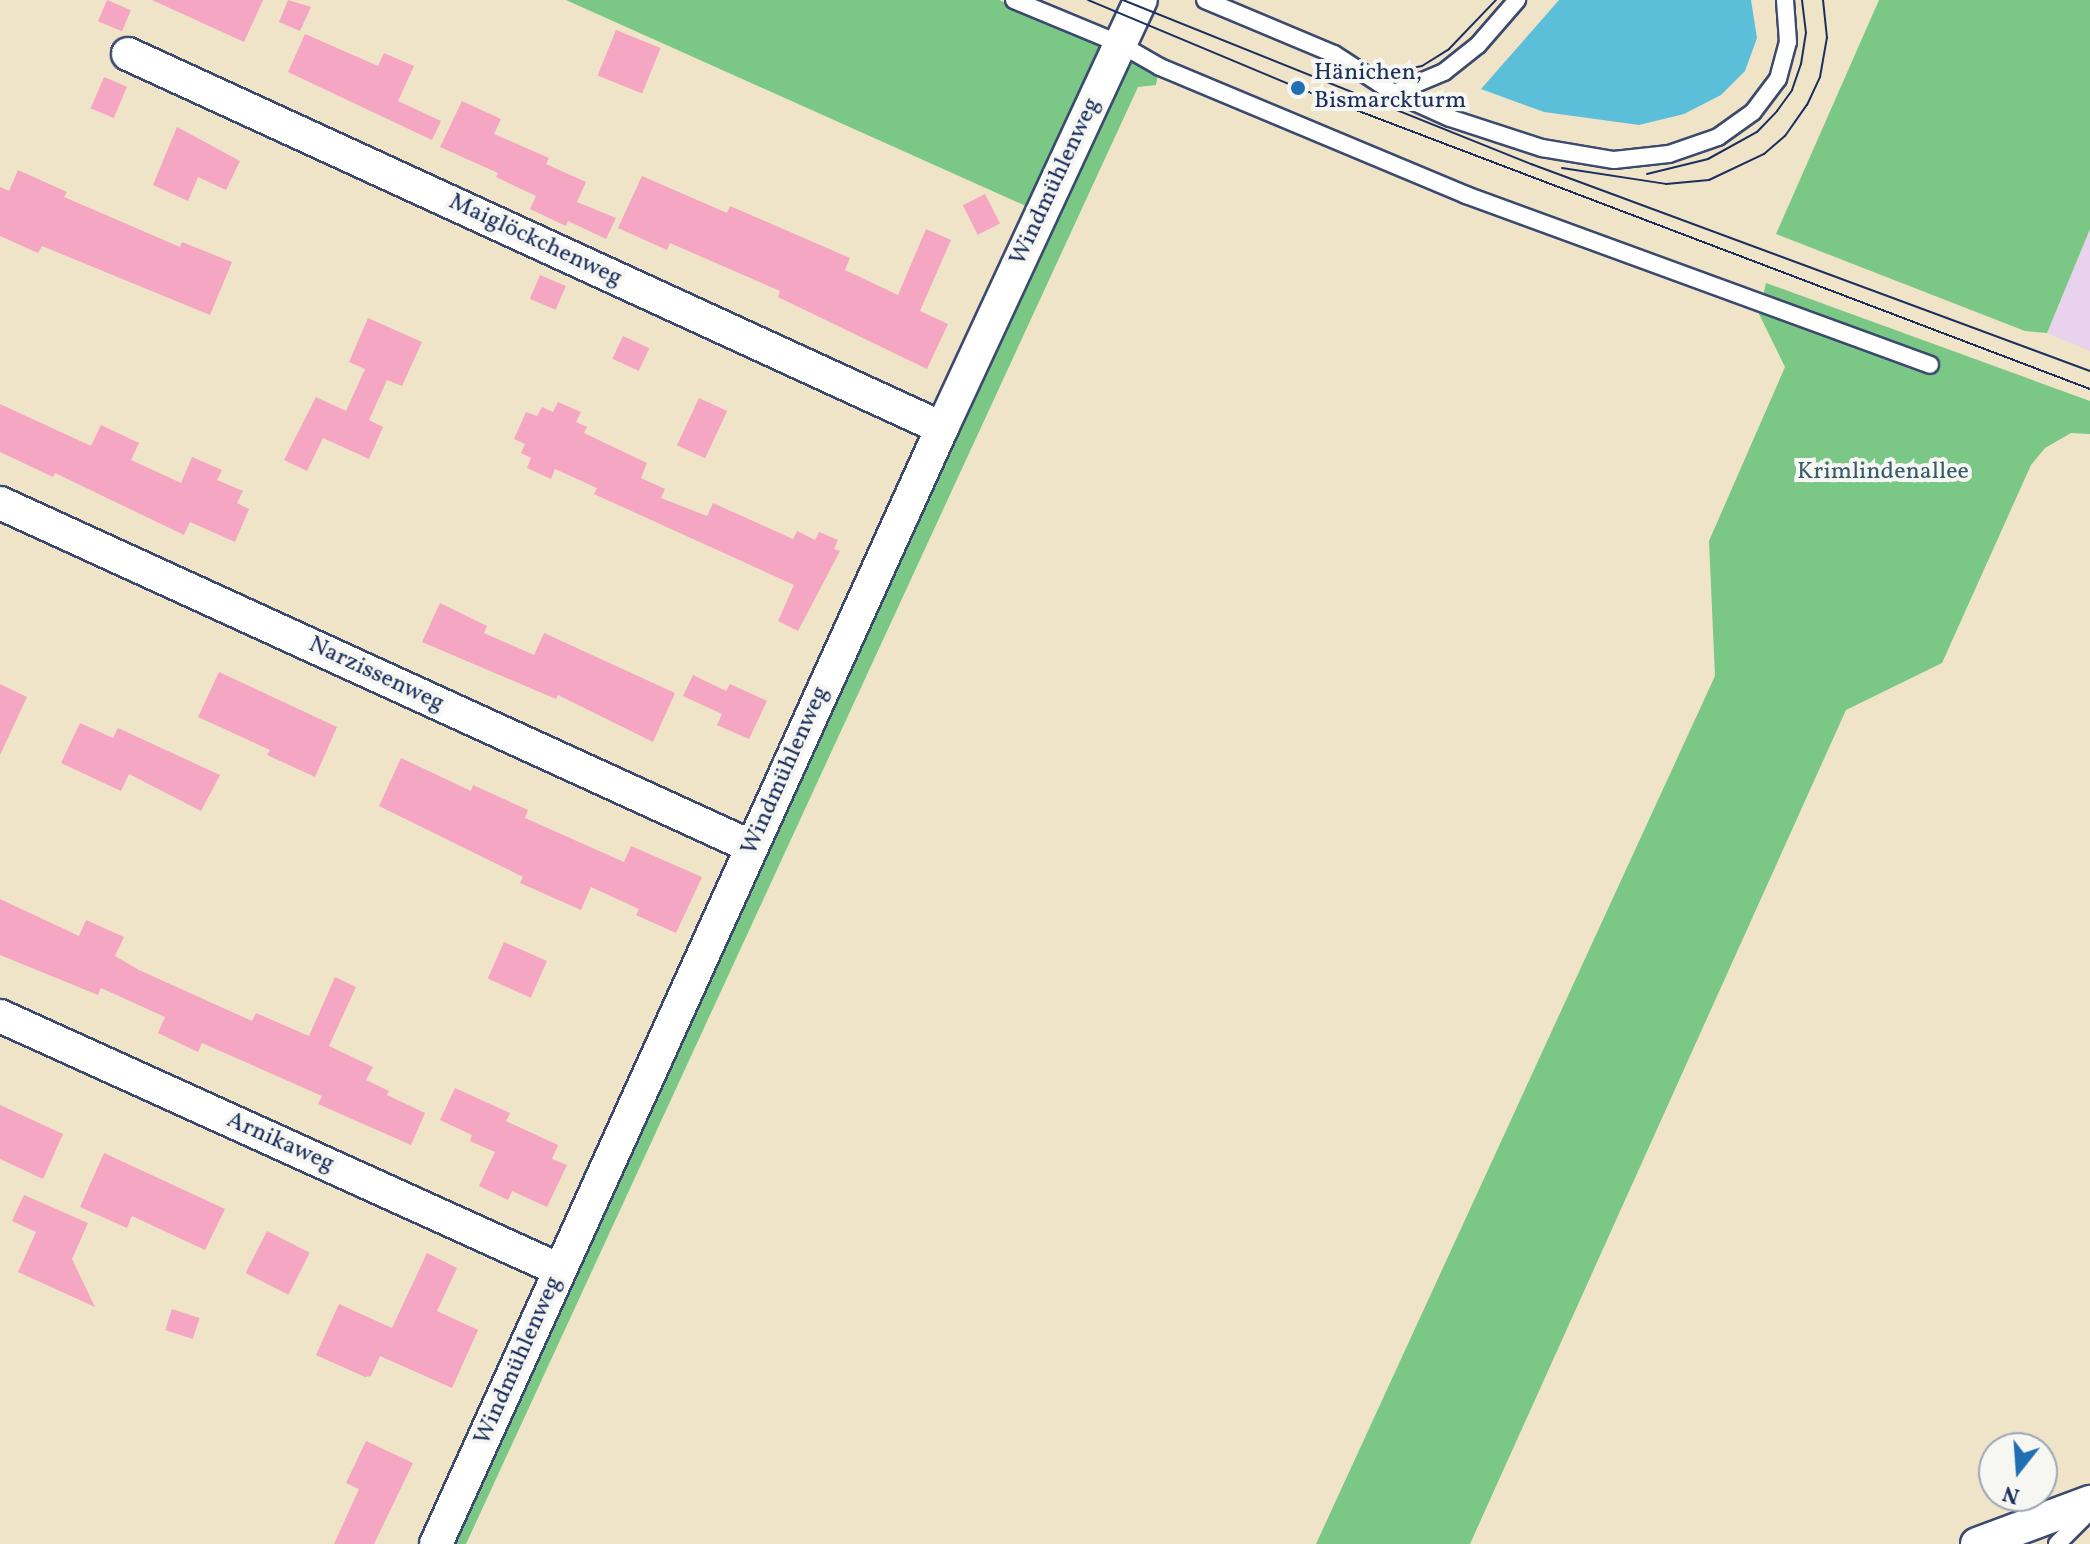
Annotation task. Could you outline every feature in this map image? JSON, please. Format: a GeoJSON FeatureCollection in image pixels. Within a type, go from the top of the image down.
{"type":"FeatureCollection","features":[{"type":"Feature","properties":{"kind":"street","name":"Windmühlenweg"},"geometry":{"type":"LineString","coordinates":[[436,1544],[942,428],[1141,0]]}},
{"type":"Feature","properties":{"kind":"street","name":"Maiglöckchenweg"},"geometry":{"type":"LineString","coordinates":[[128,54],[942,428]]}},
{"type":"Feature","properties":{"kind":"street","name":"Narzissenweg"},"geometry":{"type":"LineString","coordinates":[[0,503],[752,847]]}},
{"type":"Feature","properties":{"kind":"street","name":"Arnikaweg"},"geometry":{"type":"LineString","coordinates":[[0,1016],[560,1270]]}},
{"type":"Feature","properties":{"kind":"street"},"geometry":{"type":"LineString","coordinates":[[1977,1544],[2090,1502]]}},
{"type":"Feature","properties":{"kind":"lane"},"geometry":{"type":"LineString","coordinates":[[1014,0],[1120,44],[1160,67],[1466,195],[1930,365]]}},
{"type":"Feature","properties":{"kind":"lane"},"geometry":{"type":"LineString","coordinates":[[1205,0],[1334,54],[1394,93],[1450,118],[1542,148],[1614,160],[1669,154],[1718,137],[1753,112],[1778,79],[1788,42],[1785,0]]}},
{"type":"Feature","properties":{"kind":"lane"},"geometry":{"type":"LineString","coordinates":[[1394,93],[1444,72],[1478,45],[1517,0]]}},
{"type":"Feature","properties":{"kind":"lane"},"geometry":{"type":"LineString","coordinates":[[2057,1544],[2090,1511]]}},
{"type":"Feature","properties":{"kind":"shaded area"},"geometry":{"type":"Polygon","coordinates":[[[2090,229],[2090,351],[2047,333],[2090,229]]]}},
{"type":"Feature","properties":{"kind":"green space"},"geometry":{"type":"Polygon","coordinates":[[[566,0],[999,0],[1101,43],[1028,207],[566,0]]]}},
{"type":"Feature","properties":{"kind":"green space"},"geometry":{"type":"Polygon","coordinates":[[[1879,0],[2090,0],[2090,229],[2047,333],[2025,331],[1776,234],[1879,0]]]}},
{"type":"Feature","properties":{"kind":"green space"},"geometry":{"type":"Polygon","coordinates":[[[1123,62],[1137,64],[1158,74],[1156,85],[1138,87],[466,1544],[451,1544],[1123,62]]]}},
{"type":"Feature","properties":{"kind":"green space","name":"Krimlindenallee"},"geometry":{"type":"Polygon","coordinates":[[[1766,283],[2090,401],[2090,434],[2071,433],[2045,448],[2031,465],[1942,663],[1846,710],[1470,1544],[1316,1544],[1715,676],[1709,541],[1785,367],[1759,314],[1766,283]]]}},
{"type":"Feature","properties":{"kind":"water"},"geometry":{"type":"Polygon","coordinates":[[[1559,0],[1751,0],[1757,38],[1745,71],[1721,95],[1684,114],[1639,125],[1544,112],[1481,89],[1559,0]]]}},
{"type":"Feature","properties":{"kind":"building"},"geometry":{"type":"Polygon","coordinates":[[[107,0],[131,10],[122,31],[98,21],[107,0]]]}},
{"type":"Feature","properties":{"kind":"building"},"geometry":{"type":"Polygon","coordinates":[[[152,0],[263,0],[244,42],[152,0]]]}},
{"type":"Feature","properties":{"kind":"building"},"geometry":{"type":"Polygon","coordinates":[[[288,0],[311,7],[300,31],[279,22],[288,0]]]}},
{"type":"Feature","properties":{"kind":"building"},"geometry":{"type":"Polygon","coordinates":[[[616,30],[661,48],[642,93],[598,75],[616,30]]]}},
{"type":"Feature","properties":{"kind":"building"},"geometry":{"type":"Polygon","coordinates":[[[305,34],[378,66],[384,53],[414,66],[398,101],[441,121],[432,140],[288,72],[305,34]]]}},
{"type":"Feature","properties":{"kind":"building"},"geometry":{"type":"Polygon","coordinates":[[[104,77],[127,87],[114,118],[91,108],[104,77]]]}},
{"type":"Feature","properties":{"kind":"building"},"geometry":{"type":"Polygon","coordinates":[[[462,101],[501,119],[494,134],[549,158],[546,164],[586,182],[577,202],[616,218],[606,239],[568,221],[566,226],[530,209],[536,196],[496,177],[498,173],[440,147],[462,101]]]}},
{"type":"Feature","properties":{"kind":"building"},"geometry":{"type":"Polygon","coordinates":[[[177,127],[240,161],[226,190],[198,177],[188,201],[153,185],[177,127]]]}},
{"type":"Feature","properties":{"kind":"building"},"geometry":{"type":"Polygon","coordinates":[[[18,170],[67,192],[64,197],[180,247],[182,242],[232,262],[210,315],[42,246],[38,253],[0,236],[0,187],[9,191],[18,170]]]}},
{"type":"Feature","properties":{"kind":"building"},"geometry":{"type":"Polygon","coordinates":[[[642,176],[727,213],[730,206],[850,258],[845,270],[898,295],[926,229],[951,240],[920,311],[948,324],[927,369],[778,297],[780,291],[670,243],[667,250],[618,228],[642,176]]]}},
{"type":"Feature","properties":{"kind":"building"},"geometry":{"type":"Polygon","coordinates":[[[985,194],[1000,223],[978,235],[963,205],[985,194]]]}},
{"type":"Feature","properties":{"kind":"building"},"geometry":{"type":"Polygon","coordinates":[[[540,275],[566,286],[556,310],[530,299],[540,275]]]}},
{"type":"Feature","properties":{"kind":"building"},"geometry":{"type":"Polygon","coordinates":[[[368,318],[422,342],[402,386],[387,380],[369,420],[383,427],[369,459],[323,438],[307,471],[284,460],[316,397],[346,411],[365,369],[349,362],[368,318]]]}},
{"type":"Feature","properties":{"kind":"building"},"geometry":{"type":"Polygon","coordinates":[[[623,336],[649,348],[639,371],[612,359],[623,336]]]}},
{"type":"Feature","properties":{"kind":"building"},"geometry":{"type":"Polygon","coordinates":[[[699,398],[727,411],[705,458],[677,445],[699,398]]]}},
{"type":"Feature","properties":{"kind":"building"},"geometry":{"type":"Polygon","coordinates":[[[558,402],[581,412],[576,422],[587,427],[584,433],[647,463],[641,478],[665,489],[661,498],[707,516],[713,503],[793,539],[797,531],[815,540],[819,532],[838,540],[834,549],[840,551],[798,631],[778,621],[794,585],[594,494],[597,488],[555,469],[551,479],[527,468],[531,458],[521,453],[525,444],[514,439],[526,412],[537,416],[542,407],[553,412],[558,402]]]}},
{"type":"Feature","properties":{"kind":"building"},"geometry":{"type":"Polygon","coordinates":[[[0,404],[91,446],[101,425],[139,443],[131,460],[181,483],[192,457],[222,470],[217,480],[243,491],[237,503],[249,509],[235,542],[190,522],[184,535],[55,473],[53,477],[0,452],[0,404]]]}},
{"type":"Feature","properties":{"kind":"building"},"geometry":{"type":"Polygon","coordinates":[[[440,603],[487,626],[484,633],[534,655],[544,633],[675,693],[653,742],[558,695],[556,699],[422,642],[440,603]]]}},
{"type":"Feature","properties":{"kind":"building"},"geometry":{"type":"Polygon","coordinates":[[[219,672],[337,727],[315,777],[267,755],[270,750],[198,717],[219,672]]]}},
{"type":"Feature","properties":{"kind":"building"},"geometry":{"type":"Polygon","coordinates":[[[693,675],[726,691],[730,684],[767,701],[749,739],[717,725],[722,714],[683,696],[693,675]]]}},
{"type":"Feature","properties":{"kind":"building"},"geometry":{"type":"Polygon","coordinates":[[[0,684],[27,697],[0,755],[0,684]]]}},
{"type":"Feature","properties":{"kind":"building"},"geometry":{"type":"Polygon","coordinates":[[[80,723],[113,738],[118,728],[220,775],[201,811],[129,774],[121,791],[61,763],[80,723]]]}},
{"type":"Feature","properties":{"kind":"building"},"geometry":{"type":"Polygon","coordinates":[[[401,758],[471,791],[473,785],[528,810],[525,818],[624,862],[631,846],[702,877],[676,933],[636,915],[639,909],[591,887],[581,910],[520,883],[523,877],[379,806],[401,758]]]}},
{"type":"Feature","properties":{"kind":"building"},"geometry":{"type":"Polygon","coordinates":[[[0,899],[79,936],[86,920],[124,937],[115,956],[139,970],[252,1021],[256,1013],[309,1036],[335,977],[356,987],[329,1046],[373,1067],[366,1080],[389,1091],[387,1095],[425,1113],[411,1145],[318,1104],[322,1096],[202,1043],[198,1052],[158,1033],[165,1017],[101,988],[98,995],[0,955],[0,899]]]}},
{"type":"Feature","properties":{"kind":"building"},"geometry":{"type":"Polygon","coordinates":[[[504,942],[547,961],[531,998],[488,979],[504,942]]]}},
{"type":"Feature","properties":{"kind":"building"},"geometry":{"type":"Polygon","coordinates":[[[455,1088],[510,1113],[506,1121],[558,1145],[552,1159],[567,1165],[547,1207],[512,1191],[508,1200],[479,1186],[495,1152],[470,1141],[472,1135],[440,1120],[455,1088]]]}},
{"type":"Feature","properties":{"kind":"building"},"geometry":{"type":"Polygon","coordinates":[[[0,1105],[63,1134],[43,1179],[0,1159],[0,1105]]]}},
{"type":"Feature","properties":{"kind":"building"},"geometry":{"type":"Polygon","coordinates":[[[104,1153],[225,1209],[205,1250],[132,1216],[127,1228],[80,1207],[104,1153]]]}},
{"type":"Feature","properties":{"kind":"building"},"geometry":{"type":"Polygon","coordinates":[[[24,1195],[88,1223],[72,1259],[95,1307],[18,1272],[36,1232],[12,1221],[24,1195]]]}},
{"type":"Feature","properties":{"kind":"building"},"geometry":{"type":"Polygon","coordinates":[[[267,1231],[310,1253],[288,1295],[246,1273],[267,1231]]]}},
{"type":"Feature","properties":{"kind":"building"},"geometry":{"type":"Polygon","coordinates":[[[427,1253],[457,1268],[437,1311],[478,1330],[452,1388],[380,1356],[371,1376],[365,1377],[316,1355],[339,1304],[392,1328],[427,1253]]]}},
{"type":"Feature","properties":{"kind":"building"},"geometry":{"type":"Polygon","coordinates":[[[172,1309],[200,1318],[193,1339],[165,1330],[172,1309]]]}},
{"type":"Feature","properties":{"kind":"building"},"geometry":{"type":"Polygon","coordinates":[[[366,1441],[413,1463],[374,1544],[334,1544],[359,1489],[346,1483],[366,1441]]]}},
{"type":"Feature","properties":{"kind":"tram line"},"geometry":{"type":"LineString","coordinates":[[1088,0],[1298,88],[2090,389]]}},
{"type":"Feature","properties":{"kind":"tram line"},"geometry":{"type":"LineString","coordinates":[[1123,0],[1531,164],[2090,371]]}},
{"type":"Feature","properties":{"kind":"tram line"},"geometry":{"type":"LineString","coordinates":[[1317,73],[1369,77],[1422,66],[1449,49],[1496,0]]}},
{"type":"Feature","properties":{"kind":"tram line"},"geometry":{"type":"LineString","coordinates":[[1647,174],[1708,159],[1757,132],[1777,111],[1792,90],[1801,64],[1806,33],[1802,0]]}},
{"type":"Feature","properties":{"kind":"tram line"},"geometry":{"type":"LineString","coordinates":[[1562,168],[1666,184],[1709,180],[1764,154],[1785,136],[1807,105],[1820,77],[1827,38],[1823,0]]}},
{"type":"Feature","properties":{"kind":"place","name":"Hänichen, Bismarckturm"},"geometry":{"type":"Point","coordinates":[1298,88]}}]}
